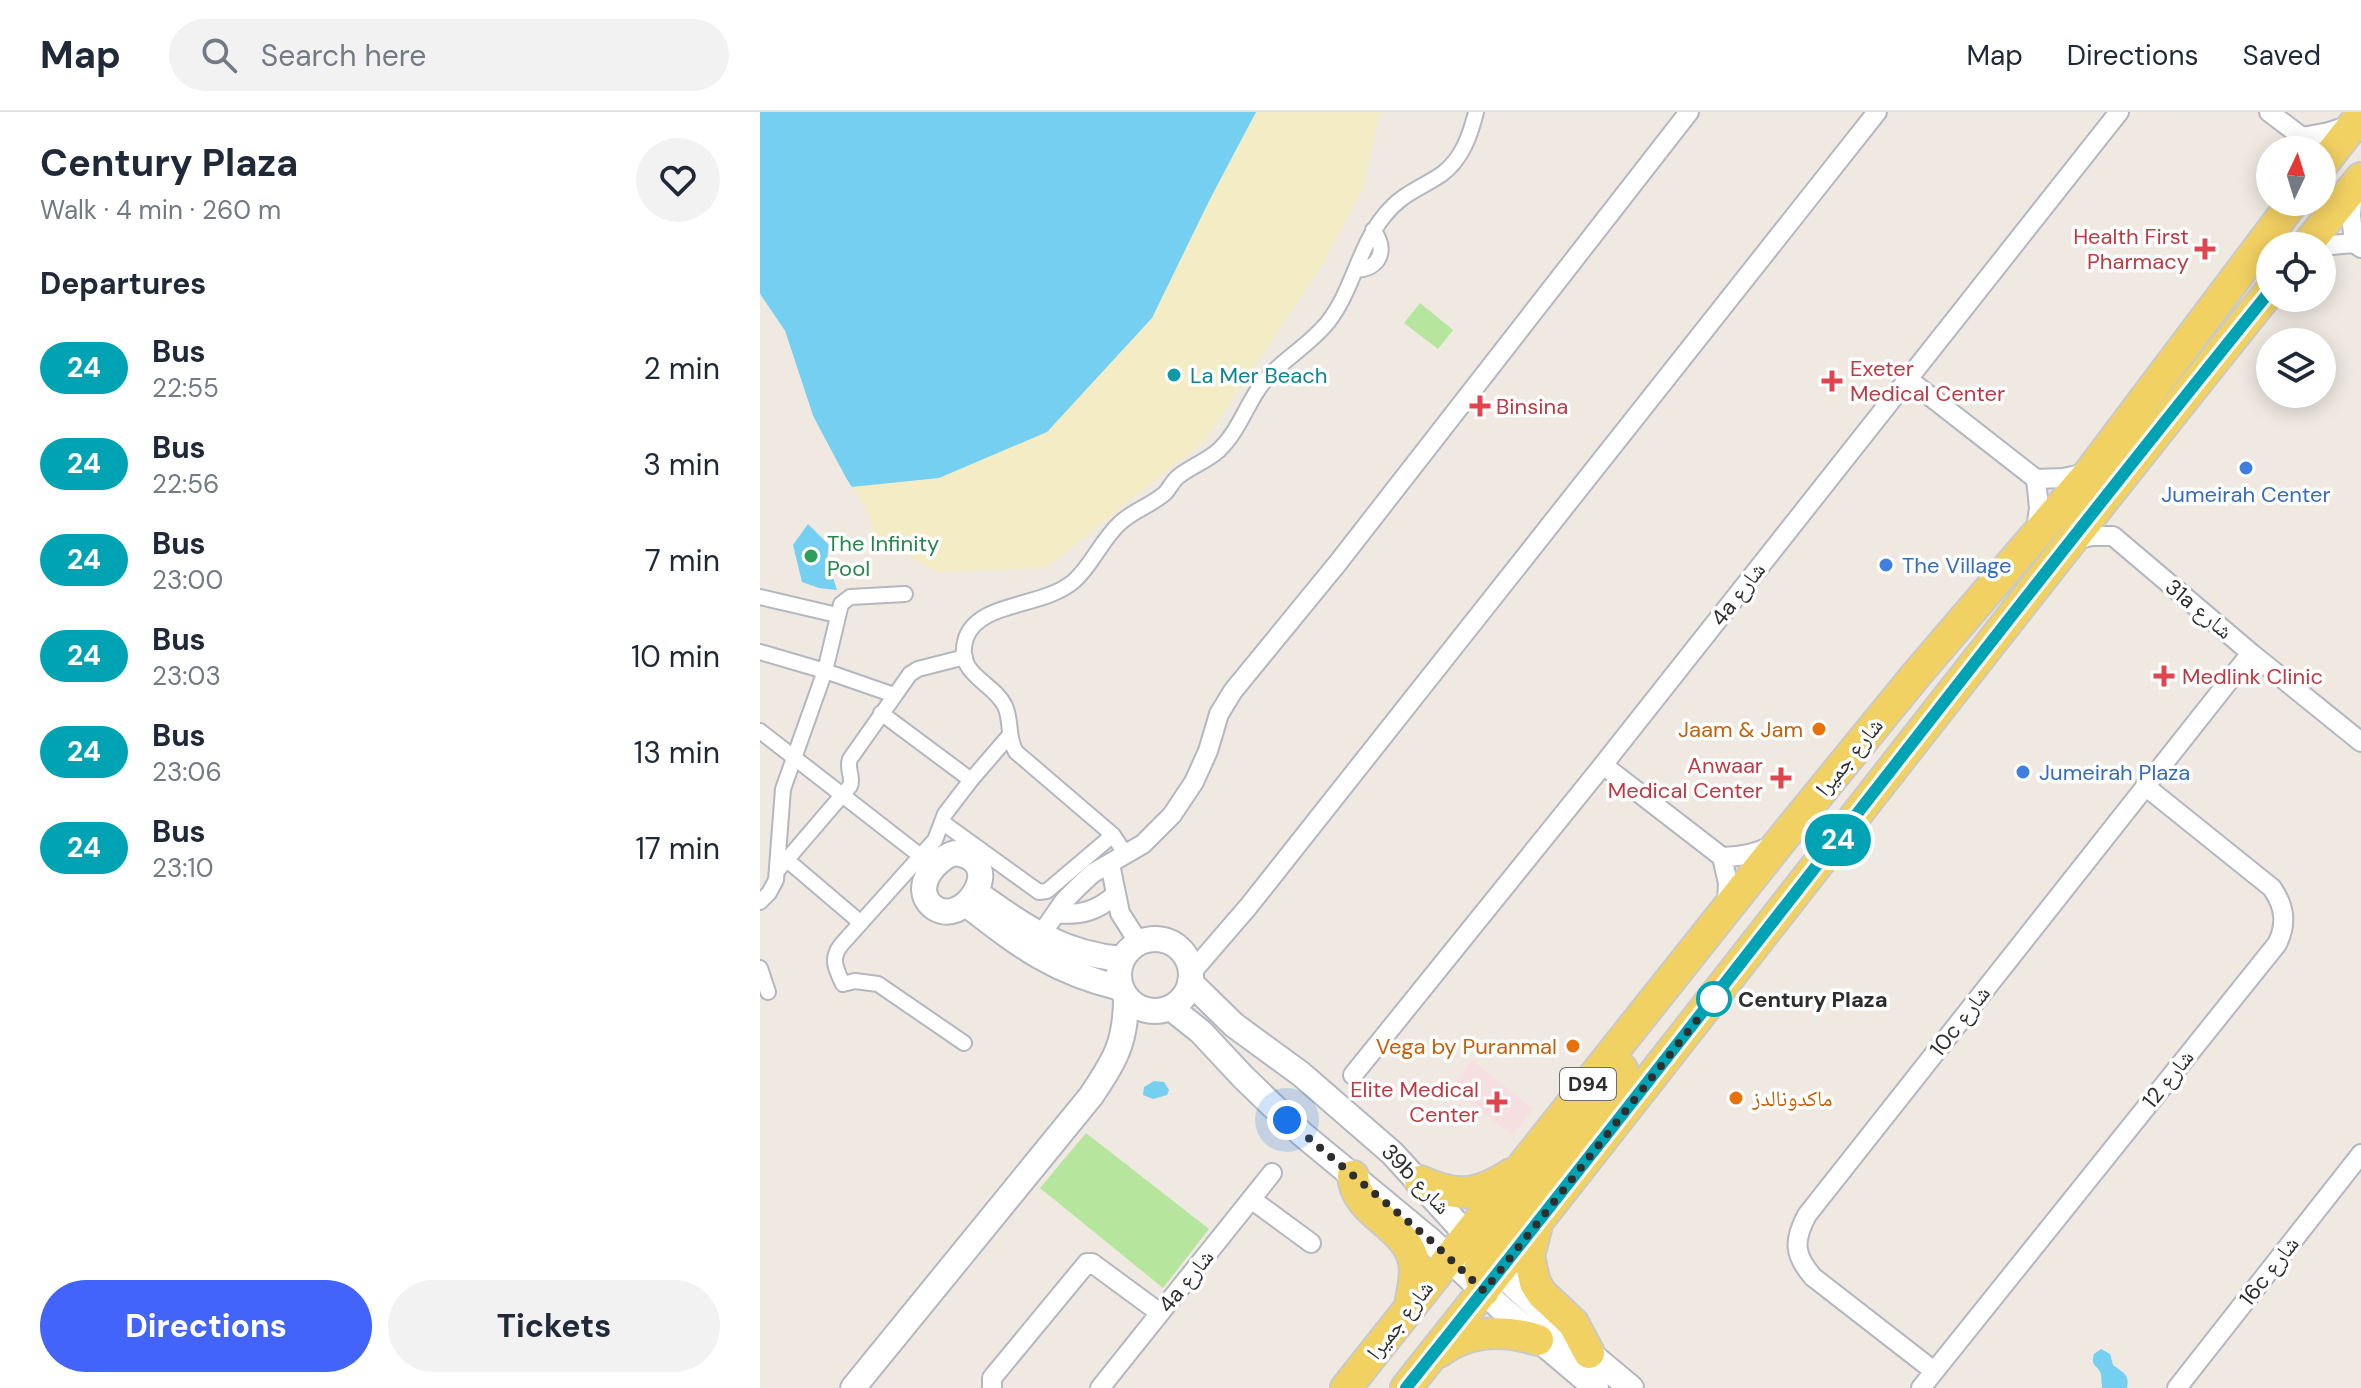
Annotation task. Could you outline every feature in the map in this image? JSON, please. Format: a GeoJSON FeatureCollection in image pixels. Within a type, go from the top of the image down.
{"type":"FeatureCollection","features":[{"type":"Feature","properties":{"kind":"main road"},"geometry":{"type":"LineString","coordinates":[[2336,147],[2358,119]]}},
{"type":"Feature","properties":{"kind":"main road"},"geometry":{"type":"LineString","coordinates":[[2317,232],[2357,183]]}},
{"type":"Feature","properties":{"kind":"main road","name":"شارع جميرا"},"geometry":{"type":"LineString","coordinates":[[1346,1388],[1410,1306],[1539,1221],[2071,541],[2102,478],[2283,216]]}},
{"type":"Feature","properties":{"kind":"main road","name":"شارع جميرا"},"geometry":{"type":"LineString","coordinates":[[1406,1388],[1425,1364],[1519,1169],[1916,675],[2035,537],[2102,478],[2256,307]]}},
{"type":"Feature","properties":{"kind":"main road"},"geometry":{"type":"LineString","coordinates":[[1384,1388],[1614,1085],[1624,1065],[1622,1041]]}},
{"type":"Feature","properties":{"kind":"main road"},"geometry":{"type":"LineString","coordinates":[[1420,1181],[1441,1190],[1468,1193],[1492,1186],[1519,1169]]}},
{"type":"Feature","properties":{"kind":"main road"},"geometry":{"type":"LineString","coordinates":[[1353,1176],[1359,1196],[1406,1242],[1412,1255],[1415,1271],[1410,1306]]}},
{"type":"Feature","properties":{"kind":"main road"},"geometry":{"type":"LineString","coordinates":[[1539,1221],[1529,1256],[1535,1283],[1542,1294],[1573,1323],[1589,1353]]}},
{"type":"Feature","properties":{"kind":"main road"},"geometry":{"type":"LineString","coordinates":[[1425,1364],[1443,1349],[1464,1338],[1487,1333],[1521,1334],[1538,1340]]}},
{"type":"Feature","properties":{"kind":"street"},"geometry":{"type":"LineString","coordinates":[[1116,1057],[1125,1028],[1124,993],[1119,969],[1131,951],[1115,895],[1118,860],[1113,835],[1022,758],[1012,745],[1007,710],[1001,698],[979,681],[965,657],[965,642],[970,629],[981,618],[994,612],[1041,599],[1066,588],[1086,569],[1104,540],[1119,524],[1167,492],[1180,475],[1221,449],[1263,382],[1327,324],[1342,301],[1373,230],[1396,203],[1449,168],[1465,147],[1476,114],[1487,116],[1491,112]]}},
{"type":"Feature","properties":{"kind":"street"},"geometry":{"type":"LineString","coordinates":[[1040,936],[1079,886],[1093,873],[1118,860],[1158,830],[1184,800],[1208,751],[1219,714],[1233,691],[1337,564],[1689,112]]}},
{"type":"Feature","properties":{"kind":"street"},"geometry":{"type":"LineString","coordinates":[[853,1388],[1091,1096],[1116,1057],[1163,1010],[1187,992],[1191,977],[1877,112]]}},
{"type":"Feature","properties":{"kind":"street","name":"4a شارع"},"geometry":{"type":"LineString","coordinates":[[1353,1075],[1603,765],[2119,112]]}},
{"type":"Feature","properties":{"kind":"street"},"geometry":{"type":"LineString","coordinates":[[2269,112],[2296,136]]}},
{"type":"Feature","properties":{"kind":"street"},"geometry":{"type":"LineString","coordinates":[[2320,136],[2358,119]]}},
{"type":"Feature","properties":{"kind":"street"},"geometry":{"type":"LineString","coordinates":[[2336,246],[2357,246],[2351,215],[2357,183]]}},
{"type":"Feature","properties":{"kind":"street"},"geometry":{"type":"LineString","coordinates":[[1908,379],[2036,479],[2102,478],[2113,536],[2091,536],[2071,541]]}},
{"type":"Feature","properties":{"kind":"street"},"geometry":{"type":"LineString","coordinates":[[2035,537],[2039,508],[2036,479]]}},
{"type":"Feature","properties":{"kind":"street","name":"31a شارع"},"geometry":{"type":"LineString","coordinates":[[2113,536],[2361,742]]}},
{"type":"Feature","properties":{"kind":"street"},"geometry":{"type":"LineString","coordinates":[[782,865],[783,789],[825,671],[841,604],[850,597],[905,594]]}},
{"type":"Feature","properties":{"kind":"street"},"geometry":{"type":"LineString","coordinates":[[760,597],[837,615]]}},
{"type":"Feature","properties":{"kind":"street"},"geometry":{"type":"LineString","coordinates":[[760,652],[894,695]]}},
{"type":"Feature","properties":{"kind":"street","name":"10c شارع"},"geometry":{"type":"LineString","coordinates":[[1934,1371],[1813,1277],[1802,1264],[1797,1247],[1798,1230],[1813,1206],[2251,653]]}},
{"type":"Feature","properties":{"kind":"street"},"geometry":{"type":"LineString","coordinates":[[760,902],[773,887],[782,865],[851,783],[848,769],[850,759],[910,674],[918,669],[965,657]]}},
{"type":"Feature","properties":{"kind":"street"},"geometry":{"type":"LineString","coordinates":[[881,713],[971,780]]}},
{"type":"Feature","properties":{"kind":"street"},"geometry":{"type":"LineString","coordinates":[[760,731],[927,862]]}},
{"type":"Feature","properties":{"kind":"street"},"geometry":{"type":"LineString","coordinates":[[964,1043],[878,984],[855,981],[843,984],[834,961],[836,952],[861,923],[927,862],[955,853],[973,859],[981,875],[980,885],[971,898],[959,909],[950,912],[932,906],[924,890],[927,862],[945,814],[1009,736]]}},
{"type":"Feature","properties":{"kind":"street"},"geometry":{"type":"LineString","coordinates":[[1603,765],[1722,857],[1754,853],[1783,838]]}},
{"type":"Feature","properties":{"kind":"street","name":"شارع 12"},"geometry":{"type":"LineString","coordinates":[[1921,1388],[2277,944],[2282,933],[2283,909],[2272,888],[2145,786]]}},
{"type":"Feature","properties":{"kind":"street"},"geometry":{"type":"LineString","coordinates":[[942,822],[1039,892],[1047,891],[1113,835]]}},
{"type":"Feature","properties":{"kind":"street"},"geometry":{"type":"LineString","coordinates":[[1722,857],[1728,883],[1726,910]]}},
{"type":"Feature","properties":{"kind":"street"},"geometry":{"type":"LineString","coordinates":[[782,865],[861,923]]}},
{"type":"Feature","properties":{"kind":"street"},"geometry":{"type":"LineString","coordinates":[[1056,913],[1069,915],[1094,910],[1115,895]]}},
{"type":"Feature","properties":{"kind":"street"},"geometry":{"type":"LineString","coordinates":[[971,898],[1040,936],[1080,952],[1131,951],[1153,939],[1173,945],[1188,962],[1191,977]]}},
{"type":"Feature","properties":{"kind":"street"},"geometry":{"type":"LineString","coordinates":[[971,898],[1030,953],[1067,972],[1124,993],[1144,1010],[1163,1010]]}},
{"type":"Feature","properties":{"kind":"street"},"geometry":{"type":"LineString","coordinates":[[760,968],[768,992]]}},
{"type":"Feature","properties":{"kind":"street","name":"39b شارع"},"geometry":{"type":"LineString","coordinates":[[1191,977],[1218,1012],[1333,1100],[1420,1181],[1476,1263],[1538,1340],[1596,1388]]}},
{"type":"Feature","properties":{"kind":"street","name":"39b شارع"},"geometry":{"type":"LineString","coordinates":[[1163,1010],[1201,1032],[1252,1087],[1353,1176],[1476,1263],[1514,1286],[1631,1388]]}},
{"type":"Feature","properties":{"kind":"street","name":"16c شارع"},"geometry":{"type":"LineString","coordinates":[[2177,1388],[2361,1154]]}},
{"type":"Feature","properties":{"kind":"street","name":"4a شارع"},"geometry":{"type":"LineString","coordinates":[[1100,1388],[1272,1173]]}},
{"type":"Feature","properties":{"kind":"street"},"geometry":{"type":"LineString","coordinates":[[1251,1199],[1311,1243]]}},
{"type":"Feature","properties":{"kind":"street"},"geometry":{"type":"LineString","coordinates":[[992,1388],[996,1373],[1087,1263],[1160,1313]]}},
{"type":"Feature","properties":{"kind":"shaded area","name":"Elite Medical Center"},"geometry":{"type":"Polygon","coordinates":[[[1472,1060],[1533,1109],[1512,1135],[1451,1087],[1472,1060]]]}},
{"type":"Feature","properties":{"kind":"green space"},"geometry":{"type":"Polygon","coordinates":[[[1420,303],[1453,330],[1438,349],[1404,323],[1420,303]]]}},
{"type":"Feature","properties":{"kind":"green space"},"geometry":{"type":"Polygon","coordinates":[[[1086,1133],[1209,1229],[1163,1288],[1040,1188],[1086,1133]]]}},
{"type":"Feature","properties":{"kind":"sand","name":"La Mer Beach"},"geometry":{"type":"Polygon","coordinates":[[[1256,112],[1380,112],[1363,188],[1323,264],[1204,441],[1046,568],[937,572],[874,535],[865,505],[851,487],[939,478],[1210,199],[1256,112]]]}},
{"type":"Feature","properties":{"kind":"water"},"geometry":{"type":"Polygon","coordinates":[[[760,112],[1256,112],[1152,318],[1047,432],[939,478],[851,487],[813,416],[785,331],[760,294],[760,112]]]}},
{"type":"Feature","properties":{"kind":"water","name":"The Infinity Pool"},"geometry":{"type":"Polygon","coordinates":[[[808,524],[829,545],[827,559],[837,590],[802,582],[793,545],[808,524]]]}},
{"type":"Feature","properties":{"kind":"water"},"geometry":{"type":"Polygon","coordinates":[[[1154,1081],[1164,1082],[1169,1090],[1167,1095],[1153,1099],[1143,1095],[1144,1087],[1154,1081]]]}},
{"type":"Feature","properties":{"kind":"water"},"geometry":{"type":"Polygon","coordinates":[[[2101,1349],[2110,1354],[2113,1365],[2126,1376],[2127,1388],[2102,1388],[2100,1371],[2093,1361],[2094,1354],[2101,1349]]]}},
{"type":"Feature","properties":{"kind":"pier"},"geometry":{"type":"Polygon","coordinates":[[[760,294],[785,331],[813,416],[837,465],[854,490],[847,489],[809,418],[781,333],[760,301],[760,294]]]}},
{"type":"Feature","properties":{"kind":"bus line","name":"24"},"geometry":{"type":"LineString","coordinates":[[1406,1388],[2256,308]]}},
{"type":"Feature","properties":{"kind":"place","name":"Health First Pharmacy"},"geometry":{"type":"Point","coordinates":[2205,249]}},
{"type":"Feature","properties":{"kind":"place","name":"La Mer Beach"},"geometry":{"type":"Point","coordinates":[1174,375]}},
{"type":"Feature","properties":{"kind":"place","name":"Exeter Medical Center"},"geometry":{"type":"Point","coordinates":[1832,381]}},
{"type":"Feature","properties":{"kind":"place","name":"Binsina"},"geometry":{"type":"Point","coordinates":[1480,406]}},
{"type":"Feature","properties":{"kind":"place","name":"Jumeirah Center"},"geometry":{"type":"Point","coordinates":[2246,468]}},
{"type":"Feature","properties":{"kind":"place","name":"The Infinity Pool"},"geometry":{"type":"Point","coordinates":[811,556]}},
{"type":"Feature","properties":{"kind":"place","name":"The Village"},"geometry":{"type":"Point","coordinates":[1886,565]}},
{"type":"Feature","properties":{"kind":"place","name":"Medlink Clinic"},"geometry":{"type":"Point","coordinates":[2164,676]}},
{"type":"Feature","properties":{"kind":"place","name":"Jaam & Jam"},"geometry":{"type":"Point","coordinates":[1819,729]}},
{"type":"Feature","properties":{"kind":"place","name":"Jumeirah Plaza"},"geometry":{"type":"Point","coordinates":[2023,772]}},
{"type":"Feature","properties":{"kind":"place","name":"Anwaar Medical Center"},"geometry":{"type":"Point","coordinates":[1781,778]}},
{"type":"Feature","properties":{"kind":"place","name":"Century Plaza"},"geometry":{"type":"Point","coordinates":[1714,999]}},
{"type":"Feature","properties":{"kind":"place","name":"Vega by Puranmal"},"geometry":{"type":"Point","coordinates":[1573,1046]}},
{"type":"Feature","properties":{"kind":"place","name":"ماكدونالدز"},"geometry":{"type":"Point","coordinates":[1736,1098]}},
{"type":"Feature","properties":{"kind":"place","name":"Elite Medical Center"},"geometry":{"type":"Point","coordinates":[1497,1102]}},
{"type":"Feature","properties":{"kind":"route"},"geometry":{"type":"LineString","coordinates":[[1287,1120],[1430,1240],[1484,1291],[1719,992],[1714,999]]}}]}
